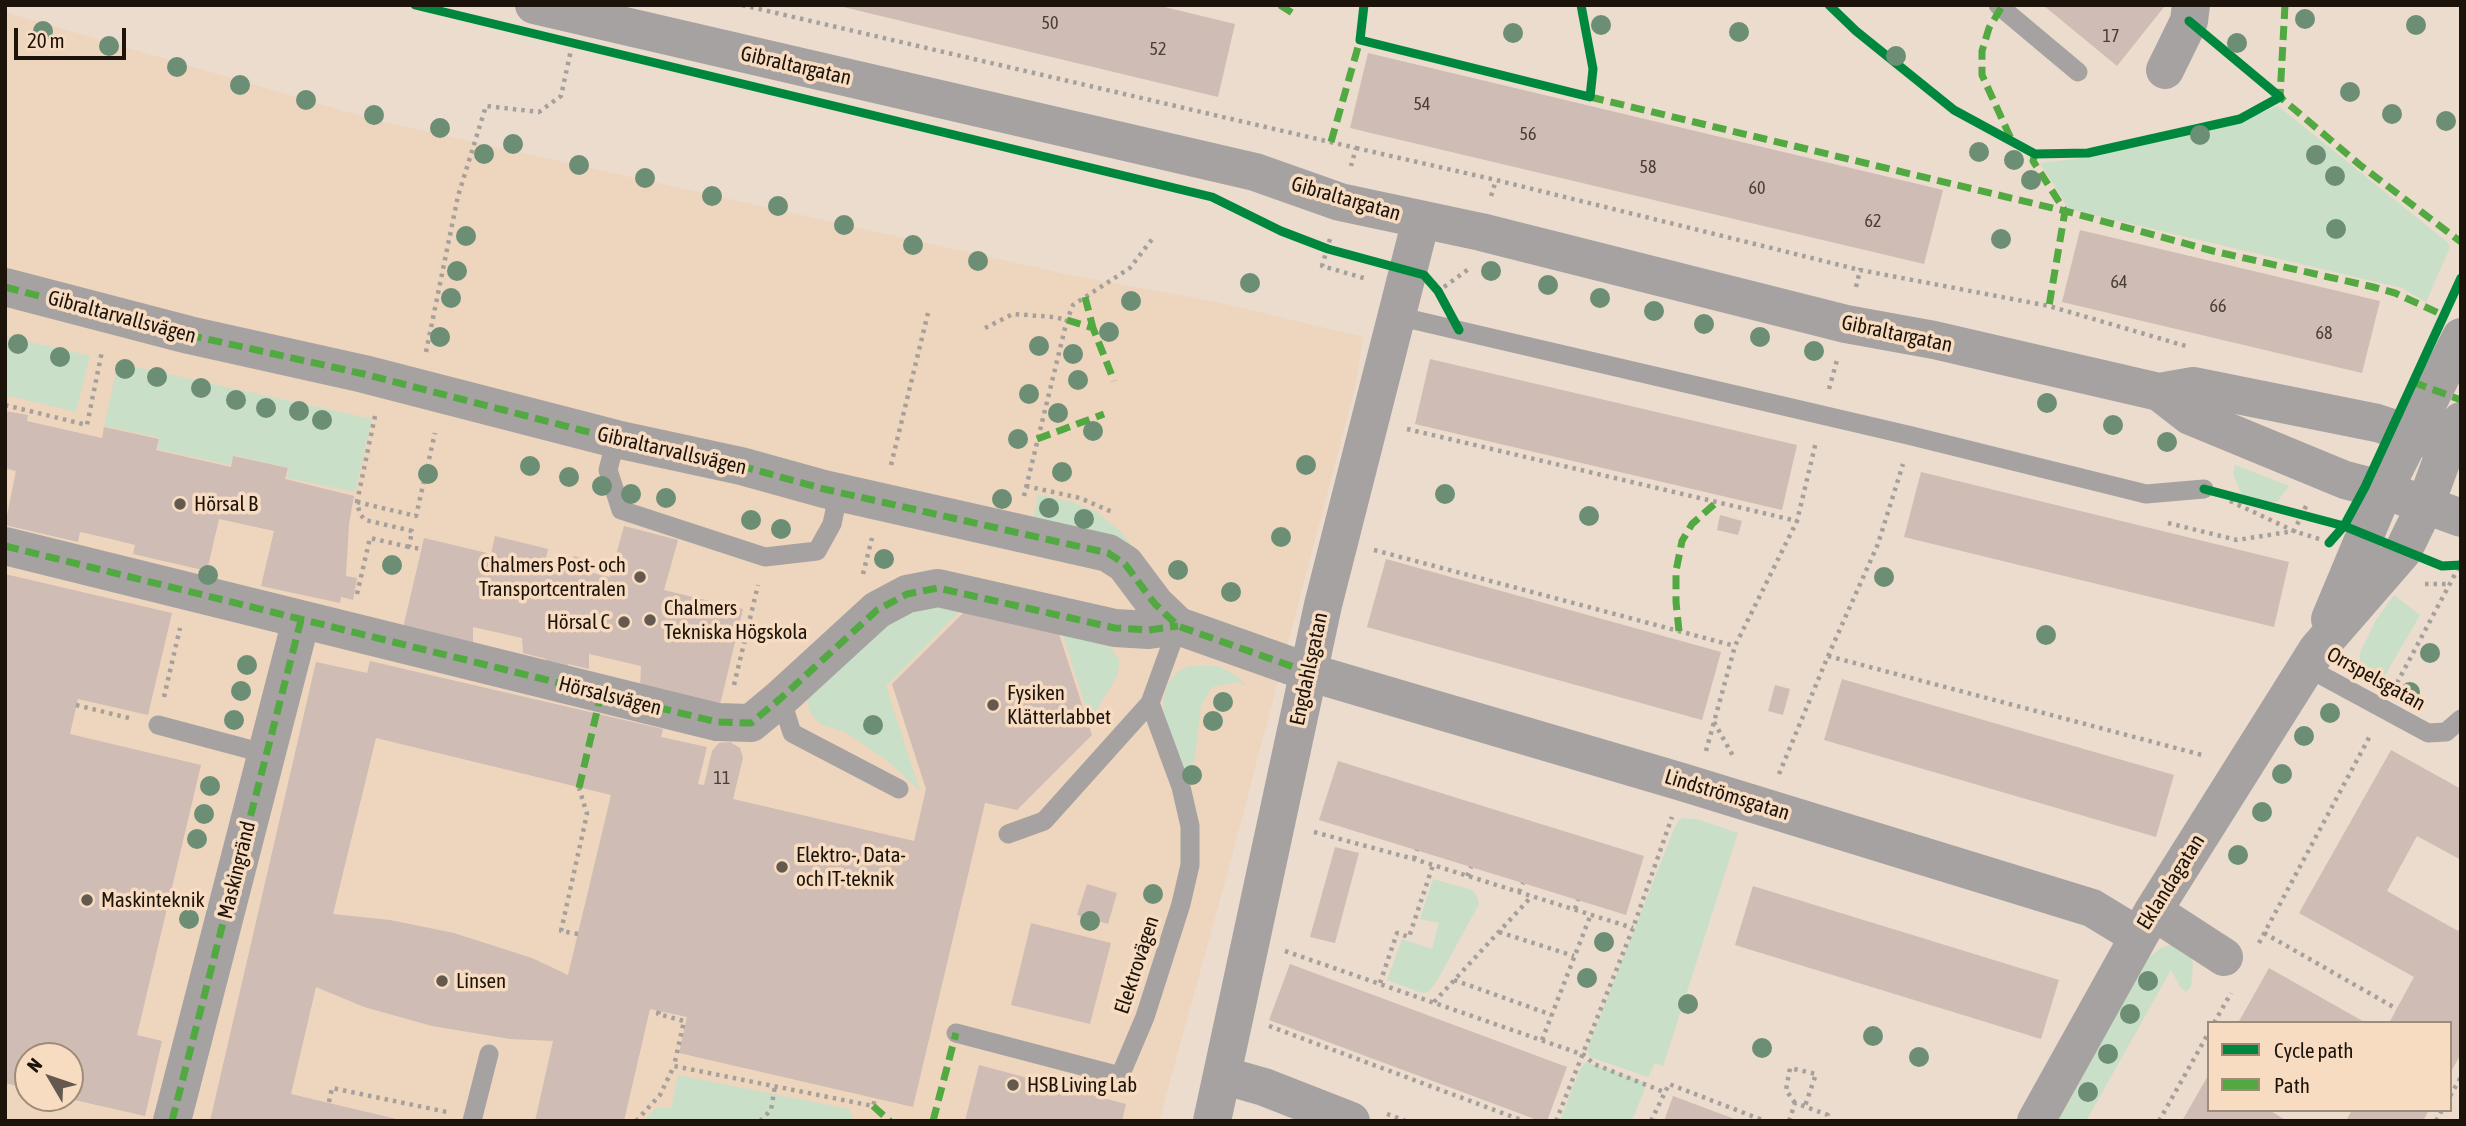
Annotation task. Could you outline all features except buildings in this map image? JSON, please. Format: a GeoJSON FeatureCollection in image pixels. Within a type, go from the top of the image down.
{"type":"FeatureCollection","features":[{"type":"Feature","properties":{"kind":"street","name":"Gibraltargatan"},"geometry":{"type":"LineString","coordinates":[[534,5],[1255,172],[1340,202],[1495,235],[1846,324],[1934,340],[2159,392],[2193,386],[2446,438]]}},
{"type":"Feature","properties":{"kind":"street"},"geometry":{"type":"LineString","coordinates":[[2165,70],[2189,21],[2191,5]]}},
{"type":"Feature","properties":{"kind":"street","name":"Engdahlsgatan"},"geometry":{"type":"LineString","coordinates":[[1212,1121],[1308,673],[1420,220]]}},
{"type":"Feature","properties":{"kind":"street","name":"Gibraltarvallsvägen"},"geometry":{"type":"LineString","coordinates":[[5,287],[189,335],[364,374],[617,439],[1108,553],[1125,564],[1156,604],[1178,626],[1308,673]]}},
{"type":"Feature","properties":{"kind":"street","name":"Eklandagatan"},"geometry":{"type":"LineString","coordinates":[[2311,658],[2403,551],[2425,506],[2446,438],[2461,337]]}},
{"type":"Feature","properties":{"kind":"street","name":"Gibraltargatan"},"geometry":{"type":"LineString","coordinates":[[2159,392],[2190,416],[2345,480],[2384,490],[2461,518]]}},
{"type":"Feature","properties":{"kind":"street","name":"Eklandagatan"},"geometry":{"type":"LineString","coordinates":[[2036,1121],[2146,923],[2311,658],[2384,490],[2446,438]]}},
{"type":"Feature","properties":{"kind":"street","name":"Hörsalsvägen"},"geometry":{"type":"LineString","coordinates":[[5,546],[716,722],[751,723],[877,610],[906,594],[939,588],[1115,628],[1178,626]]}},
{"type":"Feature","properties":{"kind":"street","name":"Maskingränd"},"geometry":{"type":"LineString","coordinates":[[172,1121],[301,620]]}},
{"type":"Feature","properties":{"kind":"street","name":"Lindströmsgatan"},"geometry":{"type":"LineString","coordinates":[[1308,673],[1682,782],[2146,923],[2238,964]]}},
{"type":"Feature","properties":{"kind":"street"},"geometry":{"type":"LineString","coordinates":[[1222,1075],[1366,1116]]}},
{"type":"Feature","properties":{"kind":"lane"},"geometry":{"type":"LineString","coordinates":[[1998,5],[2078,72]]}},
{"type":"Feature","properties":{"kind":"lane"},"geometry":{"type":"LineString","coordinates":[[1397,316],[1912,436],[2146,494],[2204,489]]}},
{"type":"Feature","properties":{"kind":"lane"},"geometry":{"type":"LineString","coordinates":[[617,439],[608,470],[621,510],[765,556],[817,551],[832,524],[839,491]]}},
{"type":"Feature","properties":{"kind":"lane"},"geometry":{"type":"LineString","coordinates":[[1008,834],[1044,821],[1150,703],[1178,626]]}},
{"type":"Feature","properties":{"kind":"lane","name":"Orrspelsgatan"},"geometry":{"type":"LineString","coordinates":[[2311,658],[2384,710],[2428,733],[2446,732],[2461,719]]}},
{"type":"Feature","properties":{"kind":"lane"},"geometry":{"type":"LineString","coordinates":[[781,698],[792,733],[899,789]]}},
{"type":"Feature","properties":{"kind":"lane","name":"Elektrovägen"},"geometry":{"type":"LineString","coordinates":[[956,1033],[1120,1076],[1145,1017],[1181,904],[1190,865],[1190,826],[1181,787],[1150,703]]}},
{"type":"Feature","properties":{"kind":"lane"},"geometry":{"type":"LineString","coordinates":[[158,725],[267,754]]}},
{"type":"Feature","properties":{"kind":"lane"},"geometry":{"type":"LineString","coordinates":[[472,1119],[489,1054]]}},
{"type":"Feature","properties":{"kind":"path"},"geometry":{"type":"LineString","coordinates":[[560,40],[587,46]]}},
{"type":"Feature","properties":{"kind":"path"},"geometry":{"type":"LineString","coordinates":[[419,388],[458,196],[486,106],[539,112],[561,96],[573,43]]}},
{"type":"Feature","properties":{"kind":"path"},"geometry":{"type":"LineString","coordinates":[[1356,148],[1496,180],[1860,271]]}},
{"type":"Feature","properties":{"kind":"path"},"geometry":{"type":"LineString","coordinates":[[1316,244],[1340,252]]}},
{"type":"Feature","properties":{"kind":"path"},"geometry":{"type":"LineString","coordinates":[[1408,271],[1423,275],[1431,282],[1459,330]]}},
{"type":"Feature","properties":{"kind":"path"},"geometry":{"type":"LineString","coordinates":[[861,584],[928,313]]}},
{"type":"Feature","properties":{"kind":"path"},"geometry":{"type":"LineString","coordinates":[[985,328],[1013,314],[1067,320]]}},
{"type":"Feature","properties":{"kind":"path"},"geometry":{"type":"LineString","coordinates":[[5,405],[87,425],[102,351]]}},
{"type":"Feature","properties":{"kind":"path"},"geometry":{"type":"LineString","coordinates":[[375,416],[357,502],[360,514],[365,520],[412,531],[408,547]]}},
{"type":"Feature","properties":{"kind":"path"},"geometry":{"type":"LineString","coordinates":[[357,502],[416,516],[435,433]]}},
{"type":"Feature","properties":{"kind":"path"},"geometry":{"type":"LineString","coordinates":[[1425,433],[1797,521]]}},
{"type":"Feature","properties":{"kind":"path"},"geometry":{"type":"LineString","coordinates":[[1777,780],[1878,544],[1905,459]]}},
{"type":"Feature","properties":{"kind":"path"},"geometry":{"type":"LineString","coordinates":[[1026,486],[1080,498],[1114,514]]}},
{"type":"Feature","properties":{"kind":"path"},"geometry":{"type":"LineString","coordinates":[[2204,489],[2265,505]]}},
{"type":"Feature","properties":{"kind":"path"},"geometry":{"type":"LineString","coordinates":[[2290,511],[2309,517]]}},
{"type":"Feature","properties":{"kind":"path"},"geometry":{"type":"LineString","coordinates":[[350,512],[360,514]]}},
{"type":"Feature","properties":{"kind":"path"},"geometry":{"type":"LineString","coordinates":[[2157,520],[2237,540],[2294,531]]}},
{"type":"Feature","properties":{"kind":"path"},"geometry":{"type":"LineString","coordinates":[[358,592],[370,538],[422,550]]}},
{"type":"Feature","properties":{"kind":"path"},"geometry":{"type":"LineString","coordinates":[[2319,550],[2321,539]]}},
{"type":"Feature","properties":{"kind":"path"},"geometry":{"type":"LineString","coordinates":[[1365,547],[1735,646]]}},
{"type":"Feature","properties":{"kind":"path"},"geometry":{"type":"LineString","coordinates":[[2403,551],[2442,566],[2460,564]]}},
{"type":"Feature","properties":{"kind":"path"},"geometry":{"type":"LineString","coordinates":[[732,695],[765,556]]}},
{"type":"Feature","properties":{"kind":"path"},"geometry":{"type":"LineString","coordinates":[[2215,1021],[2238,964],[2264,933],[2460,564]]}},
{"type":"Feature","properties":{"kind":"path"},"geometry":{"type":"LineString","coordinates":[[76,705],[158,725],[188,592]]}},
{"type":"Feature","properties":{"kind":"path"},"geometry":{"type":"LineString","coordinates":[[1828,656],[2218,759]]}},
{"type":"Feature","properties":{"kind":"path"},"geometry":{"type":"LineString","coordinates":[[1714,722],[1732,756],[1744,760]]}},
{"type":"Feature","properties":{"kind":"path"},"geometry":{"type":"LineString","coordinates":[[1769,766],[1781,770]]}},
{"type":"Feature","properties":{"kind":"path"},"geometry":{"type":"LineString","coordinates":[[578,934],[561,931],[587,814],[579,788]]}},
{"type":"Feature","properties":{"kind":"path"},"geometry":{"type":"LineString","coordinates":[[1556,1121],[1633,928],[1674,812]]}},
{"type":"Feature","properties":{"kind":"path"},"geometry":{"type":"LineString","coordinates":[[1309,830],[1414,859],[1633,928]]}},
{"type":"Feature","properties":{"kind":"path"},"geometry":{"type":"LineString","coordinates":[[1414,859],[1417,850]]}},
{"type":"Feature","properties":{"kind":"path"},"geometry":{"type":"LineString","coordinates":[[1380,983],[1396,933],[1409,937],[1433,865]]}},
{"type":"Feature","properties":{"kind":"path"},"geometry":{"type":"LineString","coordinates":[[1467,876],[1471,867]]}},
{"type":"Feature","properties":{"kind":"path"},"geometry":{"type":"LineString","coordinates":[[1519,892],[1522,883]]}},
{"type":"Feature","properties":{"kind":"path"},"geometry":{"type":"LineString","coordinates":[[1434,1002],[1532,896]]}},
{"type":"Feature","properties":{"kind":"path"},"geometry":{"type":"LineString","coordinates":[[1575,909],[1578,900]]}},
{"type":"Feature","properties":{"kind":"path"},"geometry":{"type":"LineString","coordinates":[[1542,1040],[1591,914]]}},
{"type":"Feature","properties":{"kind":"path"},"geometry":{"type":"LineString","coordinates":[[1499,932],[1575,957]]}},
{"type":"Feature","properties":{"kind":"path"},"geometry":{"type":"LineString","coordinates":[[2264,933],[2397,1009]]}},
{"type":"Feature","properties":{"kind":"path"},"geometry":{"type":"LineString","coordinates":[[1285,951],[1584,1055],[1594,1064],[1664,1092]]}},
{"type":"Feature","properties":{"kind":"path"},"geometry":{"type":"LineString","coordinates":[[1454,980],[1552,1015]]}},
{"type":"Feature","properties":{"kind":"path"},"geometry":{"type":"LineString","coordinates":[[636,1121],[660,1095],[674,1066],[684,1021],[659,1014],[659,1010]]}},
{"type":"Feature","properties":{"kind":"path"},"geometry":{"type":"LineString","coordinates":[[1268,1026],[1524,1121]]}},
{"type":"Feature","properties":{"kind":"path"},"geometry":{"type":"LineString","coordinates":[[2159,1121],[2207,1036]]}},
{"type":"Feature","properties":{"kind":"path"},"geometry":{"type":"LineString","coordinates":[[674,1066],[873,1106],[875,1098]]}},
{"type":"Feature","properties":{"kind":"path"},"geometry":{"type":"LineString","coordinates":[[1805,1107],[1816,1074],[1790,1068],[1786,1090],[1795,1103],[1805,1107],[1828,1115],[1826,1121]]}},
{"type":"Feature","properties":{"kind":"path"},"geometry":{"type":"LineString","coordinates":[[2452,1093],[2461,1077]]}},
{"type":"Feature","properties":{"kind":"path"},"geometry":{"type":"LineString","coordinates":[[1651,1121],[1668,1084],[1765,1121]]}},
{"type":"Feature","properties":{"kind":"path"},"geometry":{"type":"LineString","coordinates":[[760,1121],[771,1110],[775,1086]]}},
{"type":"Feature","properties":{"kind":"path"},"geometry":{"type":"LineString","coordinates":[[329,1102],[332,1088],[472,1119]]}},
{"type":"Feature","properties":{"kind":"path"},"geometry":{"type":"LineString","coordinates":[[1789,1121],[1795,1103]]}},
{"type":"Feature","properties":{"kind":"path"},"geometry":{"type":"LineString","coordinates":[[1366,1116],[1406,1121]]}},
{"type":"Feature","properties":{"kind":"shaded area","name":"Chalmers Tekniska Högskola"},"geometry":{"type":"Polygon","coordinates":[[[5,12],[375,120],[1070,275],[1217,302],[1363,337],[1356,384],[1159,1121],[5,1121],[5,12]]]}},
{"type":"Feature","properties":{"kind":"green space"},"geometry":{"type":"Polygon","coordinates":[[[2278,106],[2447,242],[2450,247],[2426,302],[2402,288],[2069,209],[2040,163],[2075,159],[2198,131],[2242,120],[2278,106]]]}},
{"type":"Feature","properties":{"kind":"green space"},"geometry":{"type":"Polygon","coordinates":[[[5,336],[90,356],[76,412],[5,395],[5,336]]]}},
{"type":"Feature","properties":{"kind":"green space"},"geometry":{"type":"Polygon","coordinates":[[[118,363],[372,419],[355,492],[287,478],[289,468],[233,455],[230,465],[157,449],[160,438],[104,426],[118,363]]]}},
{"type":"Feature","properties":{"kind":"green space"},"geometry":{"type":"Polygon","coordinates":[[[2235,465],[2289,486],[2277,502],[2244,500],[2233,474],[2235,465]]]}},
{"type":"Feature","properties":{"kind":"green space"},"geometry":{"type":"Polygon","coordinates":[[[1038,494],[1095,511],[1120,531],[1137,551],[1033,520],[1038,494]]]}},
{"type":"Feature","properties":{"kind":"green space"},"geometry":{"type":"Polygon","coordinates":[[[2394,595],[2420,615],[2379,686],[2364,674],[2360,653],[2376,620],[2394,595]]]}},
{"type":"Feature","properties":{"kind":"green space"},"geometry":{"type":"Polygon","coordinates":[[[951,604],[960,611],[886,686],[920,791],[889,762],[845,732],[822,725],[810,713],[806,696],[813,681],[914,606],[951,604]]]}},
{"type":"Feature","properties":{"kind":"green space"},"geometry":{"type":"Polygon","coordinates":[[[1063,635],[1104,643],[1119,660],[1118,674],[1090,721],[1063,635]]]}},
{"type":"Feature","properties":{"kind":"green space"},"geometry":{"type":"Polygon","coordinates":[[[1190,666],[1218,666],[1249,687],[1238,682],[1212,687],[1201,706],[1195,759],[1186,775],[1164,719],[1163,698],[1169,682],[1180,670],[1190,666]]]}},
{"type":"Feature","properties":{"kind":"green space"},"geometry":{"type":"Polygon","coordinates":[[[1683,818],[1700,820],[1738,833],[1663,1066],[1655,1063],[1648,1077],[1590,1057],[1587,1050],[1674,829],[1683,818]]]}},
{"type":"Feature","properties":{"kind":"green space"},"geometry":{"type":"Polygon","coordinates":[[[1433,879],[1472,890],[1479,904],[1437,981],[1428,992],[1422,993],[1387,980],[1402,939],[1432,949],[1439,923],[1420,919],[1433,879]]]}},
{"type":"Feature","properties":{"kind":"green space"},"geometry":{"type":"Polygon","coordinates":[[[2170,945],[2191,954],[2191,987],[2186,992],[2181,988],[2171,970],[2086,1121],[2058,1121],[2147,959],[2161,948],[2170,945]]]}},
{"type":"Feature","properties":{"kind":"green space"},"geometry":{"type":"Polygon","coordinates":[[[1586,1062],[1643,1082],[1645,1088],[1632,1121],[1560,1121],[1580,1069],[1586,1062]]]}},
{"type":"Feature","properties":{"kind":"green space"},"geometry":{"type":"Polygon","coordinates":[[[678,1075],[849,1109],[854,1121],[643,1121],[656,1108],[671,1108],[678,1075]]]}},
{"type":"Feature","properties":{"kind":"marked path"},"geometry":{"type":"LineString","coordinates":[[1280,5],[1297,16]]}},
{"type":"Feature","properties":{"kind":"marked path"},"geometry":{"type":"LineString","coordinates":[[2285,5],[2280,97],[2360,165],[2461,242]]}},
{"type":"Feature","properties":{"kind":"marked path"},"geometry":{"type":"LineString","coordinates":[[2001,8],[1989,28],[1982,51],[1982,75],[2012,141]]}},
{"type":"Feature","properties":{"kind":"marked path"},"geometry":{"type":"LineString","coordinates":[[1331,142],[1360,40]]}},
{"type":"Feature","properties":{"kind":"marked path"},"geometry":{"type":"LineString","coordinates":[[1590,97],[2065,211],[2213,251],[2373,287],[2395,293],[2443,315]]}},
{"type":"Feature","properties":{"kind":"marked path"},"geometry":{"type":"LineString","coordinates":[[2035,154],[2033,161],[2065,211],[2049,306]]}},
{"type":"Feature","properties":{"kind":"marked path"},"geometry":{"type":"LineString","coordinates":[[5,287],[189,335],[364,374],[616,439],[1108,553],[1125,564],[1155,604],[1178,626],[1308,672]]}},
{"type":"Feature","properties":{"kind":"marked path"},"geometry":{"type":"LineString","coordinates":[[1085,297],[1093,328]]}},
{"type":"Feature","properties":{"kind":"marked path"},"geometry":{"type":"LineString","coordinates":[[1067,320],[1093,328],[1114,381]]}},
{"type":"Feature","properties":{"kind":"marked path"},"geometry":{"type":"LineString","coordinates":[[2413,382],[2461,400]]}},
{"type":"Feature","properties":{"kind":"marked path"},"geometry":{"type":"LineString","coordinates":[[1037,439],[1104,414]]}},
{"type":"Feature","properties":{"kind":"marked path"},"geometry":{"type":"LineString","coordinates":[[1679,631],[1676,571],[1682,541],[1692,524],[1717,502]]}},
{"type":"Feature","properties":{"kind":"marked path"},"geometry":{"type":"LineString","coordinates":[[5,546],[717,722],[751,723],[877,610],[907,594],[938,588],[1115,628],[1149,630],[1178,626]]}},
{"type":"Feature","properties":{"kind":"marked path"},"geometry":{"type":"LineString","coordinates":[[172,1121],[301,620]]}},
{"type":"Feature","properties":{"kind":"marked path"},"geometry":{"type":"LineString","coordinates":[[579,788],[601,694]]}},
{"type":"Feature","properties":{"kind":"marked path"},"geometry":{"type":"LineString","coordinates":[[933,1121],[956,1033]]}},
{"type":"Feature","properties":{"kind":"marked path"},"geometry":{"type":"LineString","coordinates":[[873,1106],[890,1121]]}},
{"type":"Feature","properties":{"kind":"cycle path"},"geometry":{"type":"LineString","coordinates":[[415,5],[1212,197],[1281,231],[1328,249],[1424,275],[1438,291],[1459,330]]}},
{"type":"Feature","properties":{"kind":"cycle path"},"geometry":{"type":"LineString","coordinates":[[1364,5],[1360,40],[1590,97],[1593,69],[1581,5]]}},
{"type":"Feature","properties":{"kind":"cycle path"},"geometry":{"type":"LineString","coordinates":[[1829,5],[1856,31],[1954,110],[2035,154],[2088,153],[2240,119],[2280,97],[2189,21]]}},
{"type":"Feature","properties":{"kind":"cycle path"},"geometry":{"type":"LineString","coordinates":[[2329,543],[2344,526],[2365,487],[2461,278]]}},
{"type":"Feature","properties":{"kind":"cycle path"},"geometry":{"type":"LineString","coordinates":[[2204,489],[2344,526],[2442,566],[2461,565]]}},
{"type":"Feature","properties":{"kind":"place","name":"Hörsal B"},"geometry":{"type":"Point","coordinates":[180,504]}},
{"type":"Feature","properties":{"kind":"place","name":"Chalmers Post- och Transportcentralen"},"geometry":{"type":"Point","coordinates":[640,577]}},
{"type":"Feature","properties":{"kind":"place","name":"Chalmers Tekniska Högskola"},"geometry":{"type":"Point","coordinates":[650,620]}},
{"type":"Feature","properties":{"kind":"place","name":"Hörsal C"},"geometry":{"type":"Point","coordinates":[624,622]}},
{"type":"Feature","properties":{"kind":"place","name":"Fysiken Klätterlabbet"},"geometry":{"type":"Point","coordinates":[993,705]}},
{"type":"Feature","properties":{"kind":"place","name":"Elektro-, Data- och IT-teknik"},"geometry":{"type":"Point","coordinates":[782,867]}},
{"type":"Feature","properties":{"kind":"place","name":"Maskinteknik"},"geometry":{"type":"Point","coordinates":[87,900]}},
{"type":"Feature","properties":{"kind":"place","name":"Linsen"},"geometry":{"type":"Point","coordinates":[442,981]}},
{"type":"Feature","properties":{"kind":"place","name":"HSB Living Lab"},"geometry":{"type":"Point","coordinates":[1013,1085]}}]}
